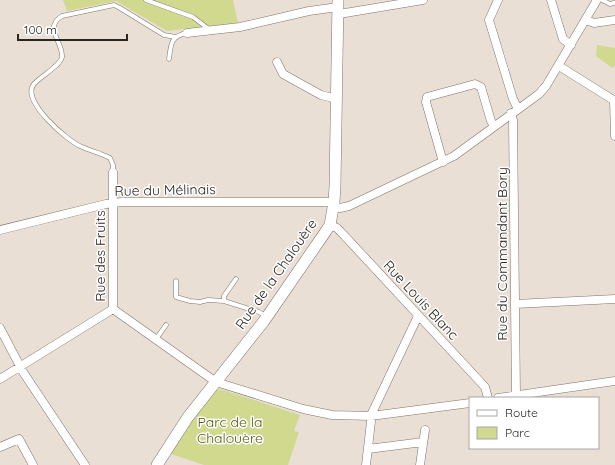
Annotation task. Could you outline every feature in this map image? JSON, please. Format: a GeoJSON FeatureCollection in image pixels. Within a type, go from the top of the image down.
{"type":"FeatureCollection","features":[{"type":"Feature","properties":{"kind":"street"},"geometry":{"type":"LineString","coordinates":[[187,33],[240,26],[309,11],[423,0]]}},
{"type":"Feature","properties":{"kind":"street","name":"Rue du Commandant Bory"},"geometry":{"type":"LineString","coordinates":[[498,0],[489,20],[513,99],[515,111],[513,120],[516,395]]}},
{"type":"Feature","properties":{"kind":"street"},"geometry":{"type":"LineString","coordinates":[[551,0],[563,39],[571,45]]}},
{"type":"Feature","properties":{"kind":"street","name":"Rue du Mélinais"},"geometry":{"type":"LineString","coordinates":[[0,230],[113,202],[334,204],[340,208],[349,206],[454,156],[542,91],[559,66],[597,0]]}},
{"type":"Feature","properties":{"kind":"street","name":"Rue de la Chalouère"},"geometry":{"type":"LineString","coordinates":[[157,465],[188,417],[267,317],[330,225],[334,204],[337,145],[338,7]]}},
{"type":"Feature","properties":{"kind":"street"},"geometry":{"type":"LineString","coordinates":[[586,20],[594,23],[615,20]]}},
{"type":"Feature","properties":{"kind":"street"},"geometry":{"type":"LineString","coordinates":[[277,62],[281,72],[286,76],[321,95],[337,98]]}},
{"type":"Feature","properties":{"kind":"street"},"geometry":{"type":"LineString","coordinates":[[559,66],[614,101],[615,136]]}},
{"type":"Feature","properties":{"kind":"street"},"geometry":{"type":"LineString","coordinates":[[443,162],[426,102],[427,96],[475,84],[481,87],[491,121],[494,126]]}},
{"type":"Feature","properties":{"kind":"street","name":"Rue des Fruits"},"geometry":{"type":"LineString","coordinates":[[113,172],[113,309],[216,382],[308,411],[332,415],[371,416],[469,403]]}},
{"type":"Feature","properties":{"kind":"street","name":"Rue Louis Blanc"},"geometry":{"type":"LineString","coordinates":[[330,225],[339,229],[485,387],[488,397]]}},
{"type":"Feature","properties":{"kind":"street"},"geometry":{"type":"LineString","coordinates":[[515,304],[615,300]]}},
{"type":"Feature","properties":{"kind":"street"},"geometry":{"type":"LineString","coordinates":[[0,379],[113,309]]}},
{"type":"Feature","properties":{"kind":"street"},"geometry":{"type":"LineString","coordinates":[[366,465],[371,416],[418,316]]}},
{"type":"Feature","properties":{"kind":"street"},"geometry":{"type":"LineString","coordinates":[[0,328],[20,366],[85,465]]}},
{"type":"Feature","properties":{"kind":"street"},"geometry":{"type":"LineString","coordinates":[[504,397],[615,381]]}},
{"type":"Feature","properties":{"kind":"street"},"geometry":{"type":"LineString","coordinates":[[420,465],[425,430]]}},
{"type":"Feature","properties":{"kind":"street"},"geometry":{"type":"LineString","coordinates":[[0,447],[19,439],[32,465]]}},
{"type":"Feature","properties":{"kind":"street"},"geometry":{"type":"LineString","coordinates":[[368,449],[423,442]]}},
{"type":"Feature","properties":{"kind":"lane"},"geometry":{"type":"LineString","coordinates":[[146,0],[193,17],[210,30]]}},
{"type":"Feature","properties":{"kind":"lane"},"geometry":{"type":"LineString","coordinates":[[602,0],[610,4],[614,3]]}},
{"type":"Feature","properties":{"kind":"lane"},"geometry":{"type":"LineString","coordinates":[[113,172],[113,165],[110,158],[81,147],[73,142],[51,124],[38,108],[31,96],[31,90],[34,84],[61,59],[62,55],[54,31],[54,24],[57,19],[62,16],[114,5],[164,35],[176,37],[187,33]]}},
{"type":"Feature","properties":{"kind":"lane"},"geometry":{"type":"LineString","coordinates":[[170,60],[171,44],[176,37]]}},
{"type":"Feature","properties":{"kind":"lane"},"geometry":{"type":"LineString","coordinates":[[224,301],[224,296],[236,279]]}},
{"type":"Feature","properties":{"kind":"lane"},"geometry":{"type":"LineString","coordinates":[[176,281],[176,297],[200,302],[208,300],[224,301],[259,312],[267,317]]}},
{"type":"Feature","properties":{"kind":"lane"},"geometry":{"type":"LineString","coordinates":[[156,339],[166,325]]}},
{"type":"Feature","properties":{"kind":"green space"},"geometry":{"type":"Polygon","coordinates":[[[63,0],[233,0],[238,23],[167,31],[116,1],[67,11],[63,0]]]}},
{"type":"Feature","properties":{"kind":"green space"},"geometry":{"type":"Polygon","coordinates":[[[597,45],[615,48],[615,65],[612,68],[596,56],[597,45]]]}},
{"type":"Feature","properties":{"kind":"green space","name":"Parc de la Chalouère"},"geometry":{"type":"Polygon","coordinates":[[[220,389],[300,415],[294,431],[299,432],[288,465],[204,465],[171,454],[184,429],[216,391],[220,389]]]}}]}
